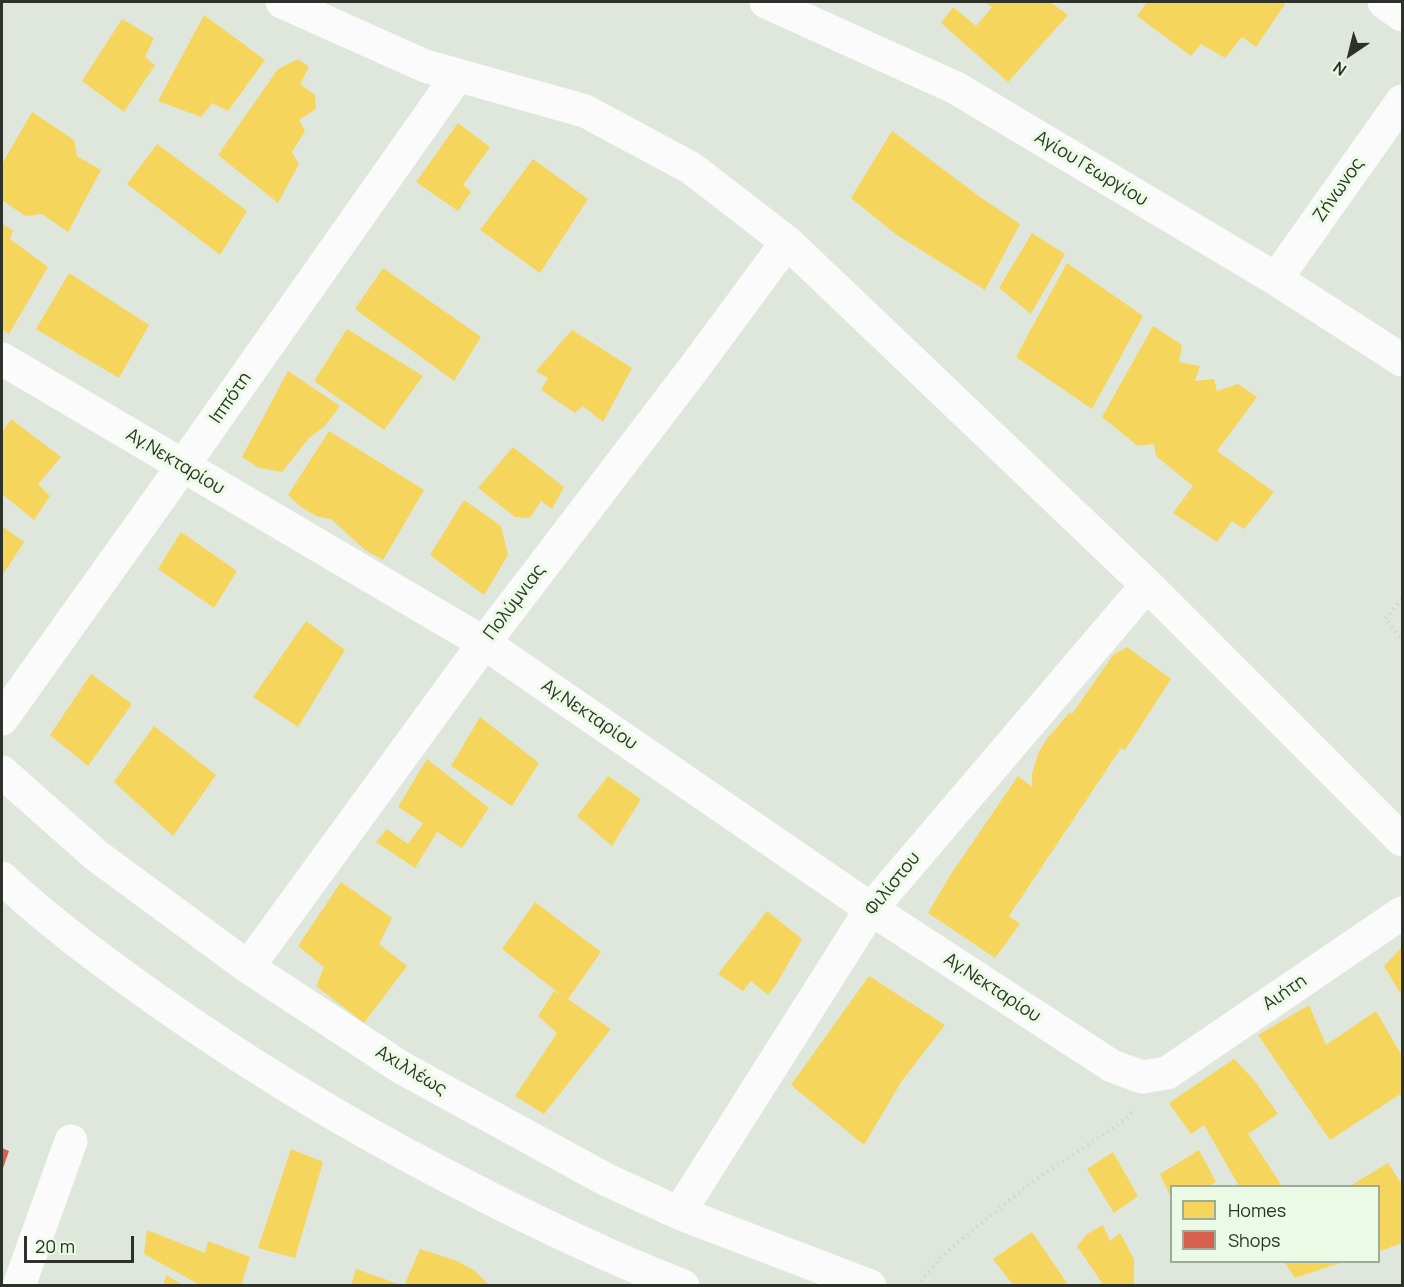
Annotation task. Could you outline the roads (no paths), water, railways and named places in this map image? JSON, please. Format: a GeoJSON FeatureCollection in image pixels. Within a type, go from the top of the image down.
{"type":"FeatureCollection","features":[{"type":"Feature","properties":{"kind":"street"},"geometry":{"type":"LineString","coordinates":[[282,2],[425,66],[585,111],[691,168],[787,242],[1147,585],[1402,840]]}},
{"type":"Feature","properties":{"kind":"street","name":"Αγίου Γεωργίου"},"geometry":{"type":"LineString","coordinates":[[766,2],[956,88],[1276,279],[1402,360]]}},
{"type":"Feature","properties":{"kind":"street"},"geometry":{"type":"LineString","coordinates":[[1384,2],[1402,15]]}},
{"type":"Feature","properties":{"kind":"street","name":"Ιππότη"},"geometry":{"type":"LineString","coordinates":[[2,719],[458,75]]}},
{"type":"Feature","properties":{"kind":"street","name":"Ζήνωνος"},"geometry":{"type":"LineString","coordinates":[[1276,279],[1402,101]]}},
{"type":"Feature","properties":{"kind":"street","name":"Πολύμνιας"},"geometry":{"type":"LineString","coordinates":[[248,967],[483,643],[787,242]]}},
{"type":"Feature","properties":{"kind":"street","name":"Αγ.Νεκταρίου"},"geometry":{"type":"LineString","coordinates":[[2,359],[483,643],[871,909],[1112,1066],[1142,1077],[1167,1073]]}},
{"type":"Feature","properties":{"kind":"street","name":"Φιλίστου"},"geometry":{"type":"LineString","coordinates":[[679,1213],[871,909],[1147,585]]}},
{"type":"Feature","properties":{"kind":"street","name":"Αχιλλέως"},"geometry":{"type":"LineString","coordinates":[[2,772],[97,856],[248,967],[402,1068],[578,1166],[679,1213],[870,1286]]}},
{"type":"Feature","properties":{"kind":"street"},"geometry":{"type":"LineString","coordinates":[[2,878],[116,971],[206,1035],[293,1090],[383,1143],[517,1213],[683,1286]]}},
{"type":"Feature","properties":{"kind":"street","name":"Αιήτη"},"geometry":{"type":"LineString","coordinates":[[1167,1073],[1402,913]]}},
{"type":"Feature","properties":{"kind":"street"},"geometry":{"type":"LineString","coordinates":[[18,1286],[71,1141]]}}]}
